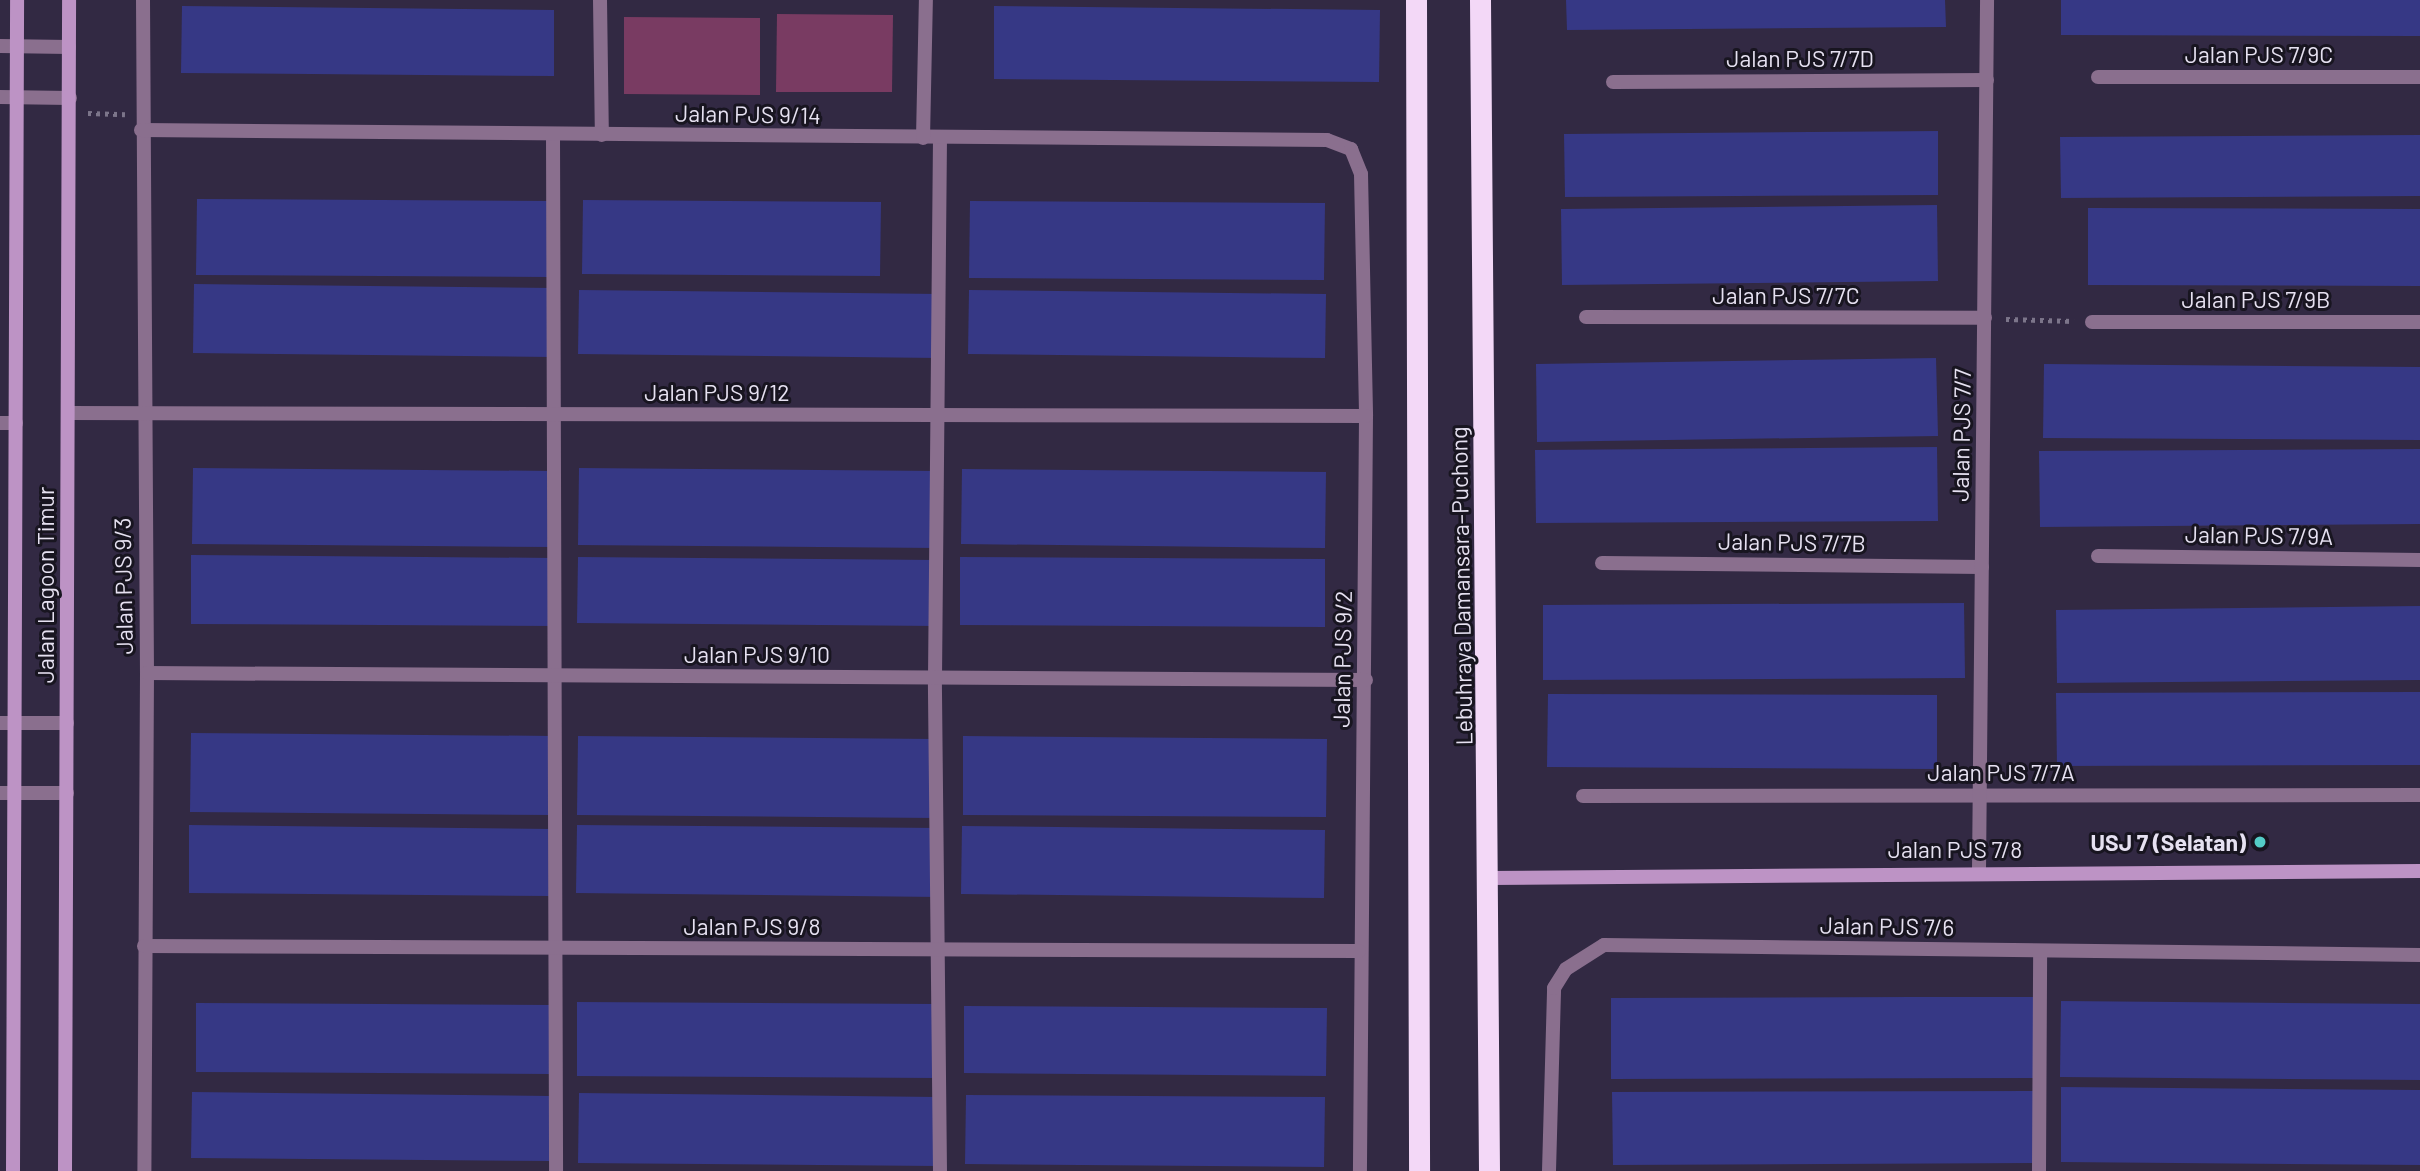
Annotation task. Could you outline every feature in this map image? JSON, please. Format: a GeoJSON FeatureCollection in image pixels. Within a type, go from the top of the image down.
{"type":"FeatureCollection","features":[{"type":"Feature","properties":{"kind":"highway","name":"Lebuhraya Damansara–Puchong"},"geometry":{"type":"LineString","coordinates":[[1416,0],[1419,1171]]}},
{"type":"Feature","properties":{"kind":"highway","name":"Lebuhraya Damansara–Puchong"},"geometry":{"type":"LineString","coordinates":[[1480,0],[1489,878],[1489,1171]]}},
{"type":"Feature","properties":{"kind":"main road","name":"Jalan Lagoon Timur"},"geometry":{"type":"LineString","coordinates":[[13,1171],[7,723],[16,423],[17,0]]}},
{"type":"Feature","properties":{"kind":"main road","name":"Jalan Lagoon Timur"},"geometry":{"type":"LineString","coordinates":[[65,1171],[69,0]]}},
{"type":"Feature","properties":{"kind":"main road","name":"Jalan PJS 7/8"},"geometry":{"type":"LineString","coordinates":[[1489,878],[1979,871],[2420,871]]}},
{"type":"Feature","properties":{"kind":"street","name":"Jalan PJS 9/3"},"geometry":{"type":"LineString","coordinates":[[144,0],[141,130],[147,673],[144,1171]]}},
{"type":"Feature","properties":{"kind":"street"},"geometry":{"type":"LineString","coordinates":[[600,0],[602,135]]}},
{"type":"Feature","properties":{"kind":"street"},"geometry":{"type":"LineString","coordinates":[[923,138],[926,0]]}},
{"type":"Feature","properties":{"kind":"street","name":"Jalan PJS 7/7"},"geometry":{"type":"LineString","coordinates":[[1979,871],[1987,0]]}},
{"type":"Feature","properties":{"kind":"street"},"geometry":{"type":"LineString","coordinates":[[0,46],[69,47]]}},
{"type":"Feature","properties":{"kind":"street","name":"Jalan PJS 7/9C"},"geometry":{"type":"LineString","coordinates":[[2098,77],[2420,77]]}},
{"type":"Feature","properties":{"kind":"street","name":"Jalan PJS 7/7D"},"geometry":{"type":"LineString","coordinates":[[1613,82],[1987,80]]}},
{"type":"Feature","properties":{"kind":"street"},"geometry":{"type":"LineString","coordinates":[[0,97],[70,105]]}},
{"type":"Feature","properties":{"kind":"street","name":"Jalan PJS 9/14"},"geometry":{"type":"LineString","coordinates":[[141,130],[940,139],[1327,140],[1351,149]]}},
{"type":"Feature","properties":{"kind":"street"},"geometry":{"type":"LineString","coordinates":[[554,135],[556,1171]]}},
{"type":"Feature","properties":{"kind":"street"},"geometry":{"type":"LineString","coordinates":[[940,139],[935,678],[940,1171]]}},
{"type":"Feature","properties":{"kind":"street","name":"Jalan PJS 9/2"},"geometry":{"type":"LineString","coordinates":[[1351,149],[1362,174],[1366,416],[1366,680],[1359,951],[1360,1171]]}},
{"type":"Feature","properties":{"kind":"street","name":"Jalan PJS 7/7C"},"geometry":{"type":"LineString","coordinates":[[1586,317],[1985,318]]}},
{"type":"Feature","properties":{"kind":"street","name":"Jalan PJS 7/9B"},"geometry":{"type":"LineString","coordinates":[[2092,322],[2420,322]]}},
{"type":"Feature","properties":{"kind":"street","name":"Jalan PJS 9/12"},"geometry":{"type":"LineString","coordinates":[[68,413],[1366,416]]}},
{"type":"Feature","properties":{"kind":"street"},"geometry":{"type":"LineString","coordinates":[[0,423],[16,423]]}},
{"type":"Feature","properties":{"kind":"street","name":"Jalan PJS 7/9A"},"geometry":{"type":"LineString","coordinates":[[2098,556],[2420,560]]}},
{"type":"Feature","properties":{"kind":"street","name":"Jalan PJS 7/7B"},"geometry":{"type":"LineString","coordinates":[[1602,563],[1982,567]]}},
{"type":"Feature","properties":{"kind":"street","name":"Jalan PJS 9/10"},"geometry":{"type":"LineString","coordinates":[[147,673],[1366,680]]}},
{"type":"Feature","properties":{"kind":"street"},"geometry":{"type":"LineString","coordinates":[[7,723],[67,723]]}},
{"type":"Feature","properties":{"kind":"street"},"geometry":{"type":"LineString","coordinates":[[7,793],[67,793]]}},
{"type":"Feature","properties":{"kind":"street","name":"Jalan PJS 7/7A"},"geometry":{"type":"LineString","coordinates":[[1583,796],[2420,795]]}},
{"type":"Feature","properties":{"kind":"street","name":"Jalan PJS 7/6"},"geometry":{"type":"LineString","coordinates":[[1549,1171],[1553,988],[1566,969],[1604,945],[2420,955]]}},
{"type":"Feature","properties":{"kind":"street","name":"Jalan PJS 9/8"},"geometry":{"type":"LineString","coordinates":[[144,946],[1359,951]]}},
{"type":"Feature","properties":{"kind":"street"},"geometry":{"type":"LineString","coordinates":[[2039,1171],[2040,951]]}},
{"type":"Feature","properties":{"kind":"path"},"geometry":{"type":"LineString","coordinates":[[70,105],[142,114]]}},
{"type":"Feature","properties":{"kind":"path"},"geometry":{"type":"LineString","coordinates":[[1985,318],[2092,322]]}},
{"type":"Feature","properties":{"kind":"shaded area"},"geometry":{"type":"Polygon","coordinates":[[[777,14],[893,15],[892,92],[776,92],[777,14]]]}},
{"type":"Feature","properties":{"kind":"shaded area"},"geometry":{"type":"Polygon","coordinates":[[[624,17],[760,18],[760,95],[624,94],[624,17]]]}},
{"type":"Feature","properties":{"kind":"building"},"geometry":{"type":"Polygon","coordinates":[[[1566,0],[1945,0],[1946,27],[1567,30],[1566,0]]]}},
{"type":"Feature","properties":{"kind":"building"},"geometry":{"type":"Polygon","coordinates":[[[2061,0],[2420,0],[2420,36],[2061,35],[2061,0]]]}},
{"type":"Feature","properties":{"kind":"building"},"geometry":{"type":"Polygon","coordinates":[[[182,6],[554,10],[554,76],[181,73],[182,6]]]}},
{"type":"Feature","properties":{"kind":"building"},"geometry":{"type":"Polygon","coordinates":[[[994,6],[1380,10],[1379,82],[994,79],[994,6]]]}},
{"type":"Feature","properties":{"kind":"building"},"geometry":{"type":"Polygon","coordinates":[[[1938,131],[1938,195],[1565,197],[1564,134],[1938,131]]]}},
{"type":"Feature","properties":{"kind":"building"},"geometry":{"type":"Polygon","coordinates":[[[2420,135],[2420,196],[2061,198],[2060,137],[2420,135]]]}},
{"type":"Feature","properties":{"kind":"building"},"geometry":{"type":"Polygon","coordinates":[[[197,199],[551,201],[550,277],[196,275],[197,199]]]}},
{"type":"Feature","properties":{"kind":"building"},"geometry":{"type":"Polygon","coordinates":[[[583,200],[881,202],[880,276],[582,274],[583,200]]]}},
{"type":"Feature","properties":{"kind":"building"},"geometry":{"type":"Polygon","coordinates":[[[970,201],[1325,203],[1324,280],[969,278],[970,201]]]}},
{"type":"Feature","properties":{"kind":"building"},"geometry":{"type":"Polygon","coordinates":[[[1937,205],[1938,281],[1562,285],[1561,209],[1937,205]]]}},
{"type":"Feature","properties":{"kind":"building"},"geometry":{"type":"Polygon","coordinates":[[[2088,208],[2420,209],[2420,286],[2088,285],[2088,208]]]}},
{"type":"Feature","properties":{"kind":"building"},"geometry":{"type":"Polygon","coordinates":[[[194,284],[553,288],[552,357],[193,353],[194,284]]]}},
{"type":"Feature","properties":{"kind":"building"},"geometry":{"type":"Polygon","coordinates":[[[579,290],[940,294],[939,358],[578,354],[579,290]]]}},
{"type":"Feature","properties":{"kind":"building"},"geometry":{"type":"Polygon","coordinates":[[[969,290],[1326,294],[1325,358],[968,354],[969,290]]]}},
{"type":"Feature","properties":{"kind":"building"},"geometry":{"type":"Polygon","coordinates":[[[1936,358],[1938,436],[1537,442],[1536,364],[1936,358]]]}},
{"type":"Feature","properties":{"kind":"building"},"geometry":{"type":"Polygon","coordinates":[[[2044,364],[2420,367],[2420,440],[2043,438],[2044,364]]]}},
{"type":"Feature","properties":{"kind":"building"},"geometry":{"type":"Polygon","coordinates":[[[1937,447],[1938,521],[1536,523],[1535,450],[1937,447]]]}},
{"type":"Feature","properties":{"kind":"building"},"geometry":{"type":"Polygon","coordinates":[[[2420,449],[2420,524],[2040,527],[2039,451],[2420,449]]]}},
{"type":"Feature","properties":{"kind":"building"},"geometry":{"type":"Polygon","coordinates":[[[193,468],[554,471],[553,547],[192,544],[193,468]]]}},
{"type":"Feature","properties":{"kind":"building"},"geometry":{"type":"Polygon","coordinates":[[[579,468],[937,471],[937,548],[578,545],[579,468]]]}},
{"type":"Feature","properties":{"kind":"building"},"geometry":{"type":"Polygon","coordinates":[[[962,469],[1326,472],[1325,548],[961,544],[962,469]]]}},
{"type":"Feature","properties":{"kind":"building"},"geometry":{"type":"Polygon","coordinates":[[[191,555],[554,558],[554,626],[191,624],[191,555]]]}},
{"type":"Feature","properties":{"kind":"building"},"geometry":{"type":"Polygon","coordinates":[[[578,557],[937,560],[937,626],[577,623],[578,557]]]}},
{"type":"Feature","properties":{"kind":"building"},"geometry":{"type":"Polygon","coordinates":[[[960,557],[1325,559],[1325,627],[960,625],[960,557]]]}},
{"type":"Feature","properties":{"kind":"building"},"geometry":{"type":"Polygon","coordinates":[[[1964,603],[1965,678],[1543,680],[1543,605],[1964,603]]]}},
{"type":"Feature","properties":{"kind":"building"},"geometry":{"type":"Polygon","coordinates":[[[2420,606],[2420,680],[2057,683],[2056,610],[2420,606]]]}},
{"type":"Feature","properties":{"kind":"building"},"geometry":{"type":"Polygon","coordinates":[[[2420,692],[2420,765],[2057,766],[2056,693],[2420,692]]]}},
{"type":"Feature","properties":{"kind":"building"},"geometry":{"type":"Polygon","coordinates":[[[1548,694],[1937,695],[1937,769],[1547,767],[1548,694]]]}},
{"type":"Feature","properties":{"kind":"building"},"geometry":{"type":"Polygon","coordinates":[[[191,733],[554,736],[553,815],[190,812],[191,733]]]}},
{"type":"Feature","properties":{"kind":"building"},"geometry":{"type":"Polygon","coordinates":[[[578,736],[936,739],[935,818],[577,815],[578,736]]]}},
{"type":"Feature","properties":{"kind":"building"},"geometry":{"type":"Polygon","coordinates":[[[963,736],[1327,739],[1326,817],[963,815],[963,736]]]}},
{"type":"Feature","properties":{"kind":"building"},"geometry":{"type":"Polygon","coordinates":[[[189,825],[552,829],[551,896],[189,893],[189,825]]]}},
{"type":"Feature","properties":{"kind":"building"},"geometry":{"type":"Polygon","coordinates":[[[577,825],[940,828],[939,897],[576,893],[577,825]]]}},
{"type":"Feature","properties":{"kind":"building"},"geometry":{"type":"Polygon","coordinates":[[[962,826],[1325,830],[1324,898],[961,894],[962,826]]]}},
{"type":"Feature","properties":{"kind":"building"},"geometry":{"type":"Polygon","coordinates":[[[2035,997],[2036,1078],[1611,1079],[1611,998],[2035,997]]]}},
{"type":"Feature","properties":{"kind":"building"},"geometry":{"type":"Polygon","coordinates":[[[2061,1001],[2420,1004],[2420,1080],[2060,1077],[2061,1001]]]}},
{"type":"Feature","properties":{"kind":"building"},"geometry":{"type":"Polygon","coordinates":[[[577,1002],[937,1004],[936,1078],[577,1076],[577,1002]]]}},
{"type":"Feature","properties":{"kind":"building"},"geometry":{"type":"Polygon","coordinates":[[[196,1003],[551,1005],[551,1074],[196,1072],[196,1003]]]}},
{"type":"Feature","properties":{"kind":"building"},"geometry":{"type":"Polygon","coordinates":[[[964,1006],[1327,1008],[1326,1076],[964,1073],[964,1006]]]}},
{"type":"Feature","properties":{"kind":"building"},"geometry":{"type":"Polygon","coordinates":[[[2061,1087],[2420,1090],[2420,1165],[2061,1162],[2061,1087]]]}},
{"type":"Feature","properties":{"kind":"building"},"geometry":{"type":"Polygon","coordinates":[[[2037,1091],[2037,1163],[1613,1165],[1612,1092],[2037,1091]]]}},
{"type":"Feature","properties":{"kind":"building"},"geometry":{"type":"Polygon","coordinates":[[[192,1092],[551,1096],[551,1161],[191,1158],[192,1092]]]}},
{"type":"Feature","properties":{"kind":"building"},"geometry":{"type":"Polygon","coordinates":[[[579,1093],[937,1097],[936,1166],[578,1163],[579,1093]]]}},
{"type":"Feature","properties":{"kind":"building"},"geometry":{"type":"Polygon","coordinates":[[[966,1095],[1325,1097],[1324,1167],[965,1164],[966,1095]]]}},
{"type":"Feature","properties":{"kind":"place","name":"USJ 7 (Selatan)"},"geometry":{"type":"Point","coordinates":[2260,842]}}]}
